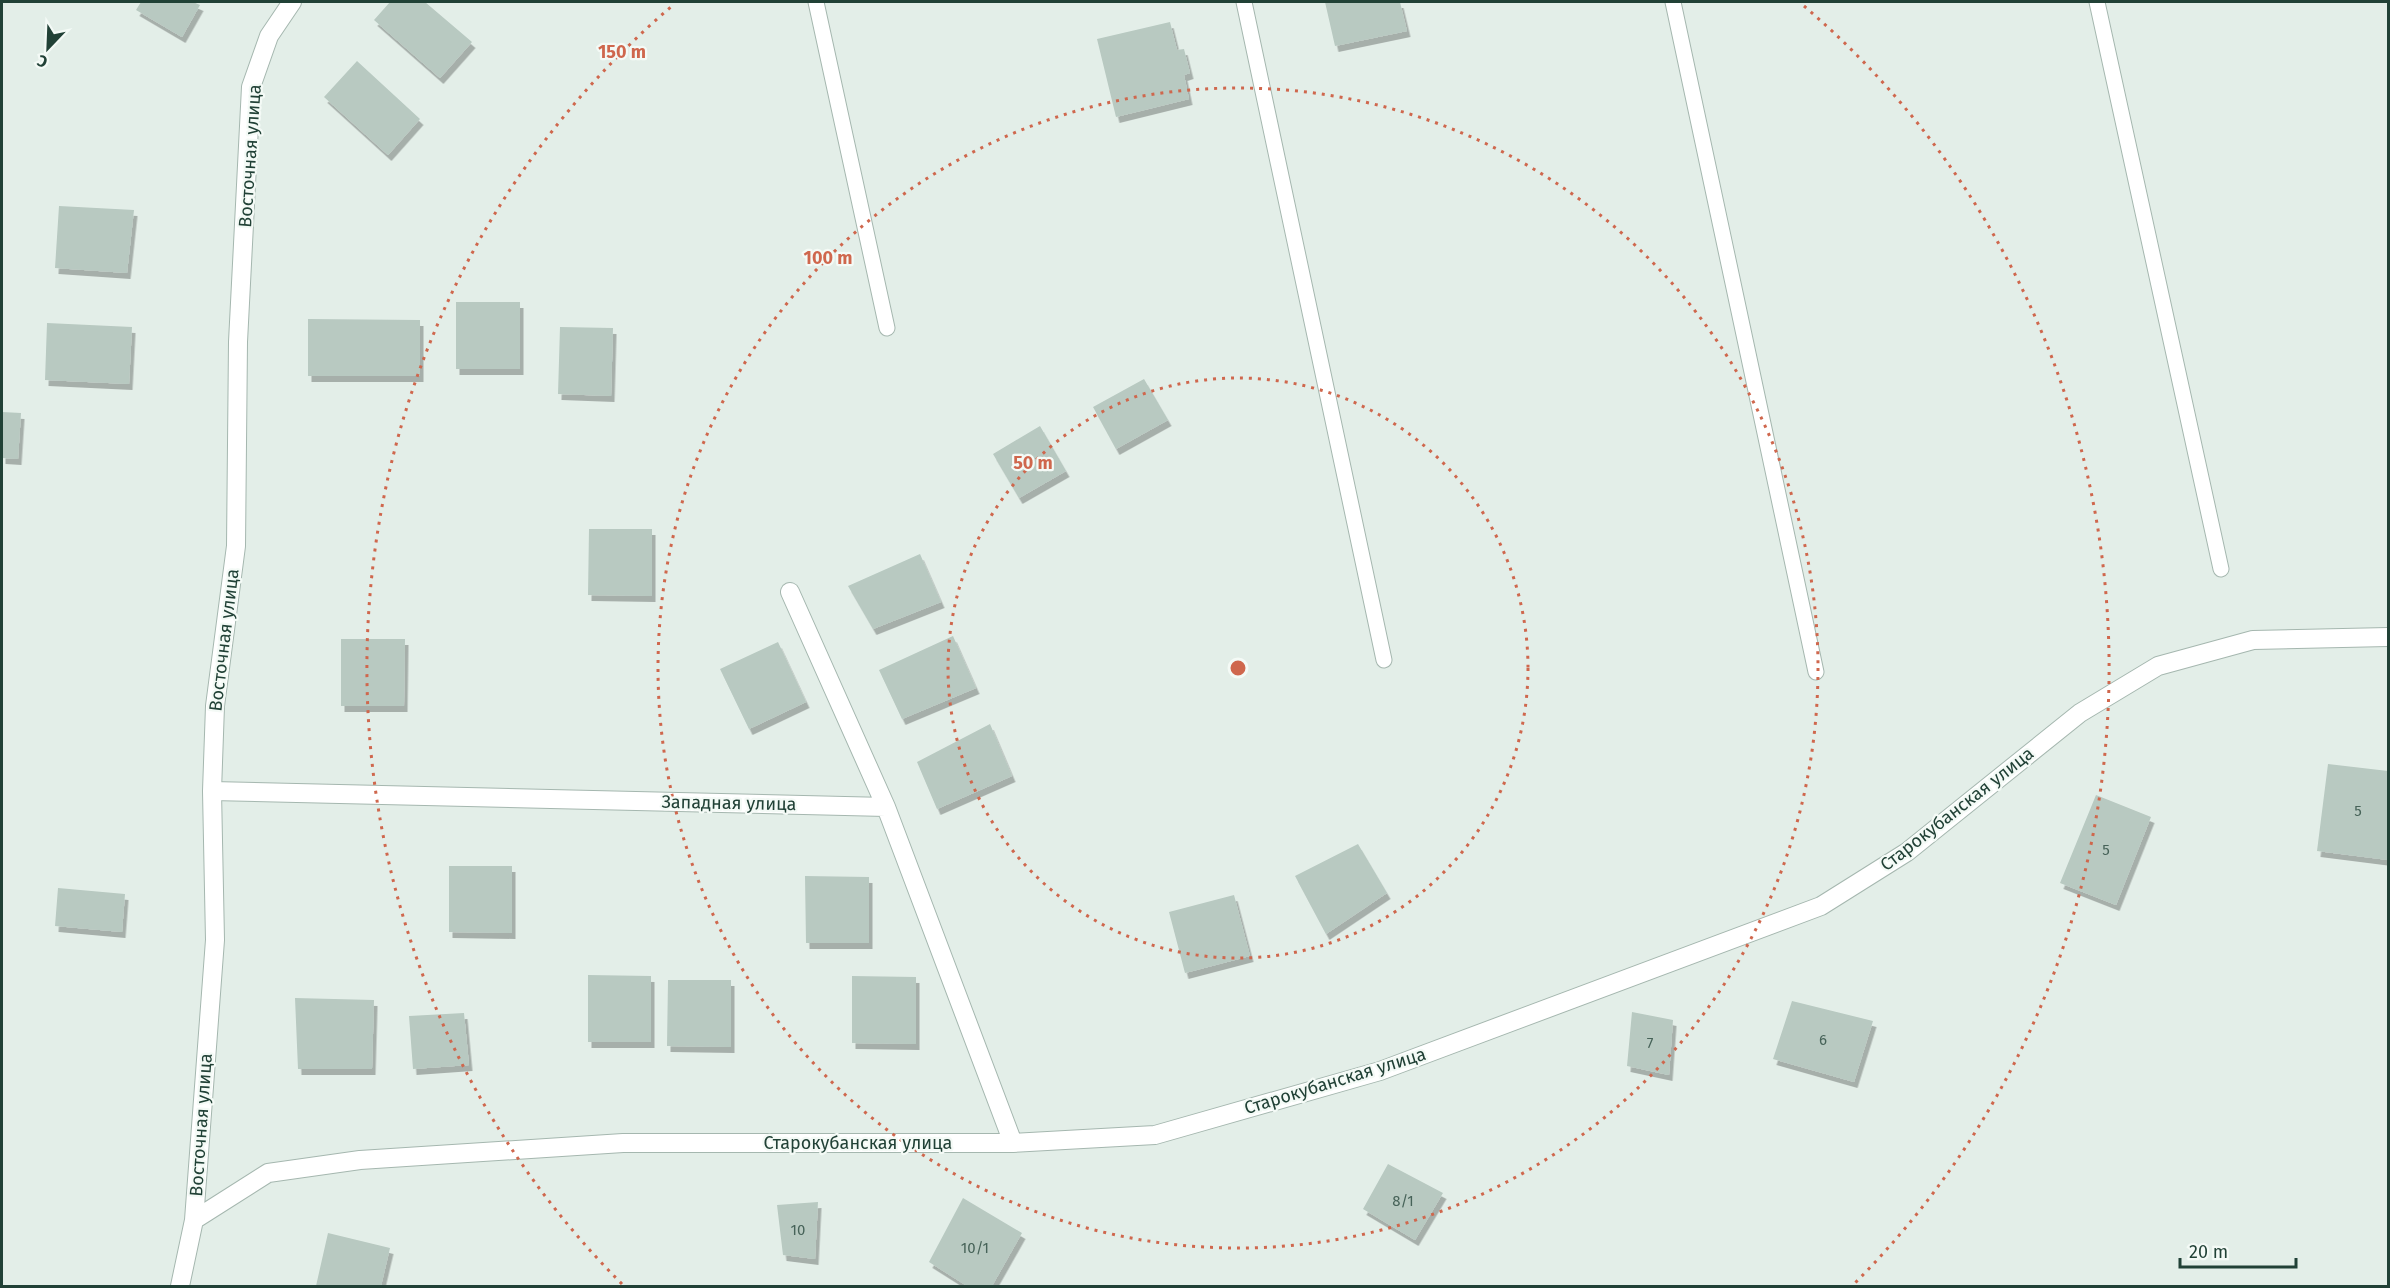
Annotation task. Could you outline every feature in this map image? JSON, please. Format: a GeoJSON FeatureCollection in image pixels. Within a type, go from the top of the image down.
{"type":"FeatureCollection","features":[{"type":"Feature","properties":{"kind":"street","name":"Восточная улица"},"geometry":{"type":"LineString","coordinates":[[180,1287],[194,1220],[215,940],[212,791],[215,705],[236,546],[238,342],[251,87],[269,36],[292,2]]}},
{"type":"Feature","properties":{"kind":"street"},"geometry":{"type":"LineString","coordinates":[[790,592],[886,807],[1013,1143]]}},
{"type":"Feature","properties":{"kind":"street","name":"Старокубанская улица"},"geometry":{"type":"LineString","coordinates":[[194,1220],[268,1173],[360,1160],[623,1143],[1013,1143],[1155,1135],[1380,1071],[1821,906],[1906,852],[2080,713],[2158,666],[2253,640],[2388,637]]}},
{"type":"Feature","properties":{"kind":"street","name":"Западная улица"},"geometry":{"type":"LineString","coordinates":[[212,791],[886,807]]}},
{"type":"Feature","properties":{"kind":"lane"},"geometry":{"type":"LineString","coordinates":[[816,2],[887,328]]}},
{"type":"Feature","properties":{"kind":"lane"},"geometry":{"type":"LineString","coordinates":[[1244,2],[1384,660]]}},
{"type":"Feature","properties":{"kind":"lane"},"geometry":{"type":"LineString","coordinates":[[1673,2],[1816,672]]}},
{"type":"Feature","properties":{"kind":"lane"},"geometry":{"type":"LineString","coordinates":[[2097,2],[2221,569]]}},
{"type":"Feature","properties":{"kind":"building"},"geometry":{"type":"Polygon","coordinates":[[[141,2],[193,2],[200,5],[182,37],[136,10],[141,2]]]}},
{"type":"Feature","properties":{"kind":"building"},"geometry":{"type":"Polygon","coordinates":[[[390,2],[425,2],[472,42],[440,78],[374,20],[390,2]]]}},
{"type":"Feature","properties":{"kind":"building"},"geometry":{"type":"Polygon","coordinates":[[[1325,2],[1400,2],[1407,31],[1335,46],[1325,2]]]}},
{"type":"Feature","properties":{"kind":"building"},"geometry":{"type":"Polygon","coordinates":[[[1170,22],[1177,50],[1184,49],[1190,73],[1184,75],[1189,99],[1116,117],[1097,39],[1170,22]]]}},
{"type":"Feature","properties":{"kind":"building"},"geometry":{"type":"Polygon","coordinates":[[[357,61],[420,119],[388,155],[324,97],[357,61]]]}},
{"type":"Feature","properties":{"kind":"building"},"geometry":{"type":"Polygon","coordinates":[[[59,206],[134,210],[127,273],[55,268],[59,206]]]}},
{"type":"Feature","properties":{"kind":"building"},"geometry":{"type":"Polygon","coordinates":[[[456,302],[520,302],[520,369],[456,369],[456,302]]]}},
{"type":"Feature","properties":{"kind":"building"},"geometry":{"type":"Polygon","coordinates":[[[308,319],[420,320],[420,376],[308,376],[308,319]]]}},
{"type":"Feature","properties":{"kind":"building"},"geometry":{"type":"Polygon","coordinates":[[[47,323],[132,327],[129,384],[45,380],[47,323]]]}},
{"type":"Feature","properties":{"kind":"building"},"geometry":{"type":"Polygon","coordinates":[[[560,327],[613,328],[611,396],[558,394],[560,327]]]}},
{"type":"Feature","properties":{"kind":"building"},"geometry":{"type":"Polygon","coordinates":[[[1144,379],[1168,420],[1116,449],[1093,407],[1144,379]]]}},
{"type":"Feature","properties":{"kind":"building"},"geometry":{"type":"Polygon","coordinates":[[[2,412],[21,413],[18,459],[2,458],[2,412]]]}},
{"type":"Feature","properties":{"kind":"building"},"geometry":{"type":"Polygon","coordinates":[[[1040,426],[1066,471],[1019,498],[993,454],[1040,426]]]}},
{"type":"Feature","properties":{"kind":"building"},"geometry":{"type":"Polygon","coordinates":[[[589,529],[652,529],[652,596],[588,595],[589,529]]]}},
{"type":"Feature","properties":{"kind":"building"},"geometry":{"type":"Polygon","coordinates":[[[920,554],[941,602],[873,629],[848,586],[920,554]]]}},
{"type":"Feature","properties":{"kind":"building"},"geometry":{"type":"Polygon","coordinates":[[[953,636],[976,688],[902,719],[879,670],[953,636]]]}},
{"type":"Feature","properties":{"kind":"building"},"geometry":{"type":"Polygon","coordinates":[[[341,639],[405,639],[404,706],[341,706],[341,639]]]}},
{"type":"Feature","properties":{"kind":"building"},"geometry":{"type":"Polygon","coordinates":[[[778,642],[806,702],[749,729],[720,669],[778,642]]]}},
{"type":"Feature","properties":{"kind":"building"},"geometry":{"type":"Polygon","coordinates":[[[990,724],[1012,776],[937,809],[917,762],[990,724]]]}},
{"type":"Feature","properties":{"kind":"building"},"geometry":{"type":"Polygon","coordinates":[[[2328,764],[2388,771],[2388,860],[2317,851],[2328,764]]]}},
{"type":"Feature","properties":{"kind":"building"},"geometry":{"type":"Polygon","coordinates":[[[2096,795],[2151,817],[2116,905],[2060,883],[2096,795]]]}},
{"type":"Feature","properties":{"kind":"building"},"geometry":{"type":"Polygon","coordinates":[[[1358,844],[1387,893],[1326,934],[1295,876],[1358,844]]]}},
{"type":"Feature","properties":{"kind":"building"},"geometry":{"type":"Polygon","coordinates":[[[449,866],[512,866],[512,933],[449,932],[449,866]]]}},
{"type":"Feature","properties":{"kind":"building"},"geometry":{"type":"Polygon","coordinates":[[[805,876],[869,877],[869,943],[806,943],[805,876]]]}},
{"type":"Feature","properties":{"kind":"building"},"geometry":{"type":"Polygon","coordinates":[[[58,888],[125,894],[122,932],[55,926],[58,888]]]}},
{"type":"Feature","properties":{"kind":"building"},"geometry":{"type":"Polygon","coordinates":[[[1234,895],[1250,956],[1185,973],[1169,912],[1234,895]]]}},
{"type":"Feature","properties":{"kind":"building"},"geometry":{"type":"Polygon","coordinates":[[[588,975],[651,976],[651,1042],[588,1042],[588,975]]]}},
{"type":"Feature","properties":{"kind":"building"},"geometry":{"type":"Polygon","coordinates":[[[852,976],[916,977],[916,1044],[852,1043],[852,976]]]}},
{"type":"Feature","properties":{"kind":"building"},"geometry":{"type":"Polygon","coordinates":[[[668,980],[731,980],[731,1047],[667,1046],[668,980]]]}},
{"type":"Feature","properties":{"kind":"building"},"geometry":{"type":"Polygon","coordinates":[[[295,998],[374,1000],[372,1069],[298,1069],[295,998]]]}},
{"type":"Feature","properties":{"kind":"building"},"geometry":{"type":"Polygon","coordinates":[[[1792,1001],[1873,1021],[1854,1082],[1773,1059],[1792,1001]]]}},
{"type":"Feature","properties":{"kind":"building"},"geometry":{"type":"Polygon","coordinates":[[[1632,1012],[1673,1020],[1669,1075],[1627,1066],[1632,1012]]]}},
{"type":"Feature","properties":{"kind":"building"},"geometry":{"type":"Polygon","coordinates":[[[464,1013],[469,1065],[413,1069],[409,1016],[464,1013]]]}},
{"type":"Feature","properties":{"kind":"building"},"geometry":{"type":"Polygon","coordinates":[[[1388,1164],[1443,1193],[1415,1240],[1363,1209],[1388,1164]]]}},
{"type":"Feature","properties":{"kind":"building"},"geometry":{"type":"Polygon","coordinates":[[[963,1198],[1022,1233],[992,1286],[967,1286],[929,1262],[963,1198]]]}},
{"type":"Feature","properties":{"kind":"building"},"geometry":{"type":"Polygon","coordinates":[[[818,1202],[815,1259],[783,1255],[777,1205],[818,1202]]]}},
{"type":"Feature","properties":{"kind":"building"},"geometry":{"type":"Polygon","coordinates":[[[328,1233],[390,1248],[381,1286],[316,1286],[328,1233]]]}}]}
